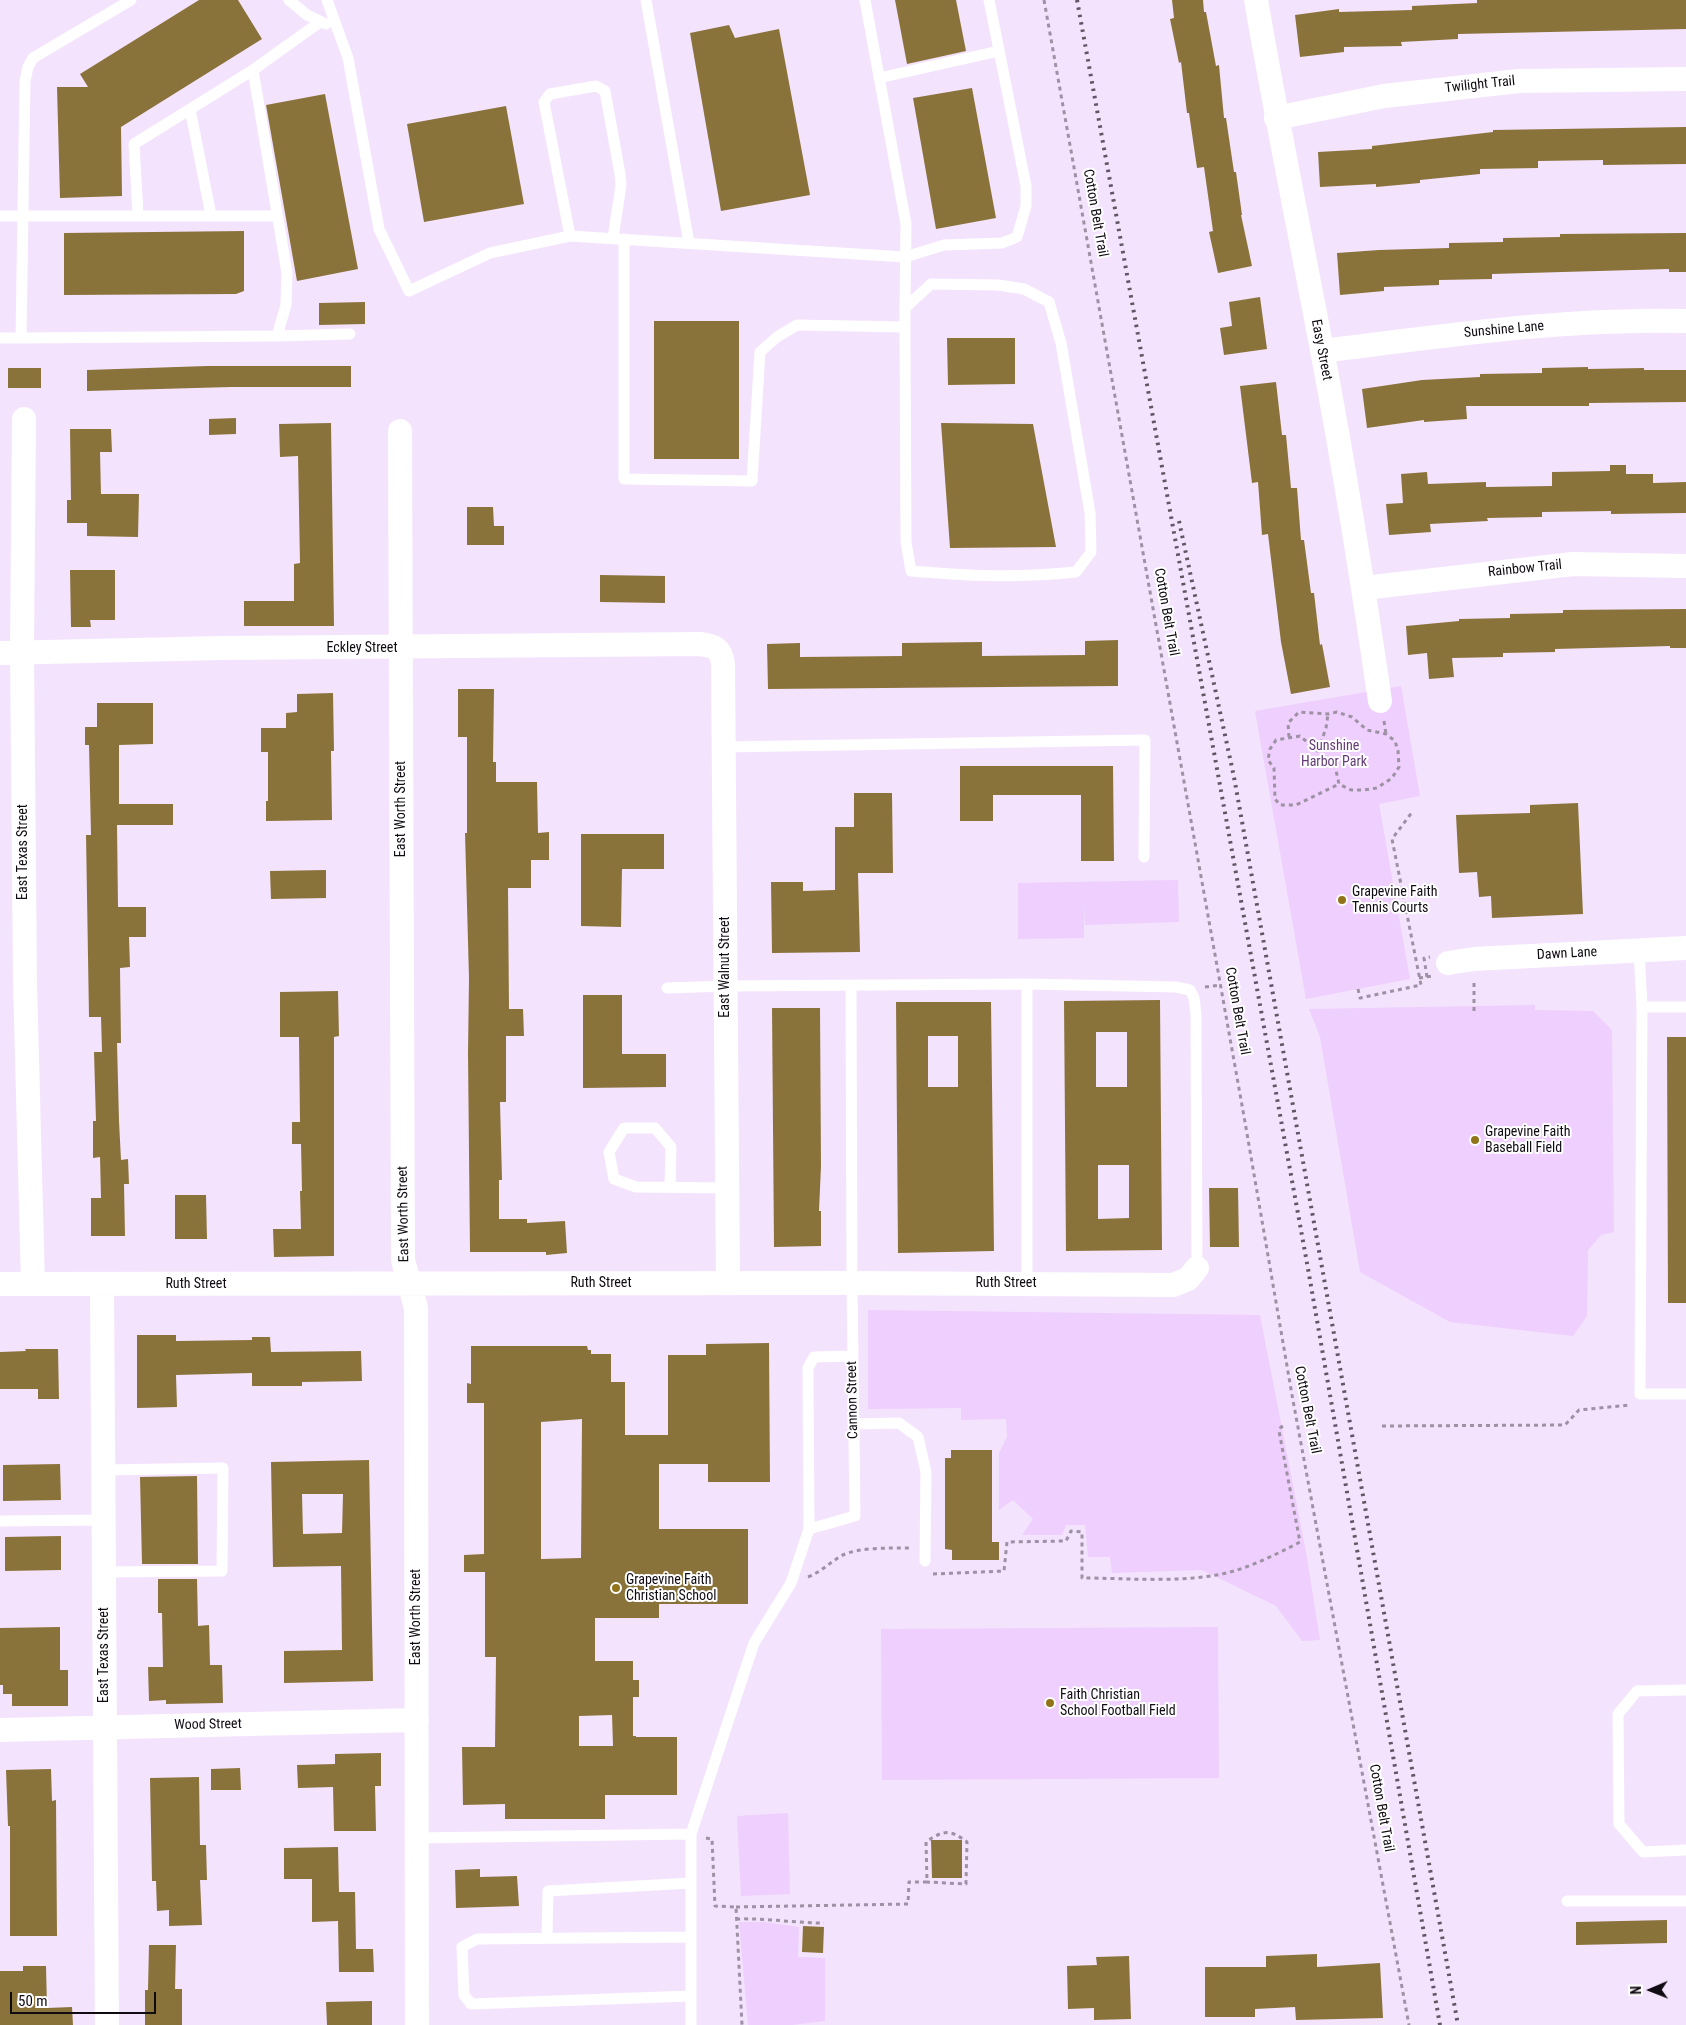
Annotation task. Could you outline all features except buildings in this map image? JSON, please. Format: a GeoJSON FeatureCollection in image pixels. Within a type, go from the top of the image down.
{"type":"FeatureCollection","features":[{"type":"Feature","properties":{"kind":"street","name":"Easy Street"},"geometry":{"type":"LineString","coordinates":[[1256,0],[1276,118],[1322,351],[1364,588],[1380,701]]}},
{"type":"Feature","properties":{"kind":"street","name":"Twilight Trail"},"geometry":{"type":"LineString","coordinates":[[1276,118],[1384,96],[1518,81],[1686,79]]}},
{"type":"Feature","properties":{"kind":"street","name":"Sunshine Lane"},"geometry":{"type":"LineString","coordinates":[[1322,351],[1516,328],[1660,320],[1686,321]]}},
{"type":"Feature","properties":{"kind":"street","name":"East Texas Street"},"geometry":{"type":"LineString","coordinates":[[24,419],[11,652],[25,982],[33,1284]]}},
{"type":"Feature","properties":{"kind":"street","name":"East Worth Street"},"geometry":{"type":"LineString","coordinates":[[400,431],[403,1260],[416,1308],[417,2025]]}},
{"type":"Feature","properties":{"kind":"street","name":"Rainbow Trail"},"geometry":{"type":"LineString","coordinates":[[1364,588],[1574,564],[1686,566]]}},
{"type":"Feature","properties":{"kind":"street","name":"Eckley Street"},"geometry":{"type":"LineString","coordinates":[[11,652],[222,648],[700,644],[714,646],[721,652]]}},
{"type":"Feature","properties":{"kind":"street","name":"East Walnut Street"},"geometry":{"type":"LineString","coordinates":[[721,652],[724,663],[728,1283]]}},
{"type":"Feature","properties":{"kind":"street","name":"Dawn Lane"},"geometry":{"type":"LineString","coordinates":[[1448,963],[1474,959],[1686,948]]}},
{"type":"Feature","properties":{"kind":"street","name":"Ruth Street"},"geometry":{"type":"LineString","coordinates":[[0,1284],[852,1283],[1172,1285],[1188,1279],[1197,1268]]}},
{"type":"Feature","properties":{"kind":"street","name":"East Texas Street"},"geometry":{"type":"LineString","coordinates":[[102,1284],[107,2025]]}},
{"type":"Feature","properties":{"kind":"street","name":"Wood Street"},"geometry":{"type":"LineString","coordinates":[[0,1730],[416,1720]]}},
{"type":"Feature","properties":{"kind":"lane"},"geometry":{"type":"LineString","coordinates":[[22,338],[25,81],[28,67],[33,58],[131,0]]}},
{"type":"Feature","properties":{"kind":"lane"},"geometry":{"type":"LineString","coordinates":[[289,0],[307,15],[336,30]]}},
{"type":"Feature","properties":{"kind":"lane"},"geometry":{"type":"LineString","coordinates":[[327,0],[336,30],[348,58],[379,229],[409,291],[490,253],[570,236],[905,256],[944,245],[1002,243],[1017,237],[1026,206],[1026,186],[988,0]]}},
{"type":"Feature","properties":{"kind":"lane"},"geometry":{"type":"LineString","coordinates":[[646,0],[689,243]]}},
{"type":"Feature","properties":{"kind":"lane"},"geometry":{"type":"LineString","coordinates":[[865,0],[906,224],[905,256],[904,463],[906,542],[911,571],[963,576],[1032,577],[1076,572],[1090,552],[1090,513],[1061,344],[1049,302],[1024,289],[998,284],[931,284],[905,308]]}},
{"type":"Feature","properties":{"kind":"lane"},"geometry":{"type":"LineString","coordinates":[[138,215],[134,144],[253,70],[320,22]]}},
{"type":"Feature","properties":{"kind":"lane"},"geometry":{"type":"LineString","coordinates":[[879,78],[999,51]]}},
{"type":"Feature","properties":{"kind":"lane"},"geometry":{"type":"LineString","coordinates":[[253,70],[287,272],[286,305],[277,336]]}},
{"type":"Feature","properties":{"kind":"lane"},"geometry":{"type":"LineString","coordinates":[[570,236],[544,102],[550,94],[596,86],[605,91],[620,174],[618,239],[624,478],[752,481],[760,352],[777,337],[797,325],[905,327]]}},
{"type":"Feature","properties":{"kind":"lane"},"geometry":{"type":"LineString","coordinates":[[190,110],[211,216]]}},
{"type":"Feature","properties":{"kind":"lane"},"geometry":{"type":"LineString","coordinates":[[0,216],[278,216]]}},
{"type":"Feature","properties":{"kind":"lane"},"geometry":{"type":"LineString","coordinates":[[0,338],[350,334]]}},
{"type":"Feature","properties":{"kind":"lane"},"geometry":{"type":"LineString","coordinates":[[724,747],[1145,740],[1144,857]]}},
{"type":"Feature","properties":{"kind":"lane"},"geometry":{"type":"LineString","coordinates":[[1639,950],[1642,1007],[1640,1394],[1686,1394]]}},
{"type":"Feature","properties":{"kind":"lane"},"geometry":{"type":"LineString","coordinates":[[667,988],[1026,984],[1176,987],[1190,990],[1194,998],[1196,1015],[1197,1268]]}},
{"type":"Feature","properties":{"kind":"lane"},"geometry":{"type":"LineString","coordinates":[[1026,984],[1027,1284]]}},
{"type":"Feature","properties":{"kind":"lane","name":"Cannon Street"},"geometry":{"type":"LineString","coordinates":[[809,1529],[855,1516],[851,985]]}},
{"type":"Feature","properties":{"kind":"lane"},"geometry":{"type":"LineString","coordinates":[[1642,1007],[1686,1006]]}},
{"type":"Feature","properties":{"kind":"lane"},"geometry":{"type":"LineString","coordinates":[[670,1187],[671,1147],[655,1128],[624,1128],[610,1152],[614,1179],[636,1187],[728,1188]]}},
{"type":"Feature","properties":{"kind":"lane"},"geometry":{"type":"LineString","coordinates":[[691,2025],[691,1834],[754,1643],[791,1583],[809,1529],[808,1368],[814,1357],[853,1356]]}},
{"type":"Feature","properties":{"kind":"lane"},"geometry":{"type":"LineString","coordinates":[[854,1424],[899,1423],[918,1437],[926,1472],[925,1561]]}},
{"type":"Feature","properties":{"kind":"lane"},"geometry":{"type":"LineString","coordinates":[[103,1470],[223,1468],[222,1571],[104,1572]]}},
{"type":"Feature","properties":{"kind":"lane"},"geometry":{"type":"LineString","coordinates":[[0,1521],[104,1520]]}},
{"type":"Feature","properties":{"kind":"lane"},"geometry":{"type":"LineString","coordinates":[[1686,1690],[1637,1691],[1618,1714],[1619,1824],[1643,1852],[1686,1850]]}},
{"type":"Feature","properties":{"kind":"lane"},"geometry":{"type":"LineString","coordinates":[[417,1838],[691,1834]]}},
{"type":"Feature","properties":{"kind":"lane"},"geometry":{"type":"LineString","coordinates":[[547,1938],[548,1891],[691,1883]]}},
{"type":"Feature","properties":{"kind":"lane"},"geometry":{"type":"LineString","coordinates":[[1567,1901],[1686,1902]]}},
{"type":"Feature","properties":{"kind":"lane"},"geometry":{"type":"LineString","coordinates":[[691,1937],[477,1939],[462,1947],[464,1994],[471,2004],[691,1996]]}},
{"type":"Feature","properties":{"kind":"path","name":"Cotton Belt Trail"},"geometry":{"type":"LineString","coordinates":[[1044,0],[1246,1122],[1292,1395],[1409,2025]]}},
{"type":"Feature","properties":{"kind":"path"},"geometry":{"type":"LineString","coordinates":[[1289,737],[1288,723],[1299,712],[1328,714],[1337,712],[1352,717],[1367,730],[1386,734],[1395,741],[1398,751],[1398,767],[1392,778],[1377,788],[1350,790],[1339,784],[1335,766],[1300,736],[1276,740],[1270,749],[1268,760],[1274,768],[1275,799],[1280,804],[1296,805],[1339,784]]}},
{"type":"Feature","properties":{"kind":"path"},"geometry":{"type":"LineString","coordinates":[[1318,751],[1326,728],[1328,714]]}},
{"type":"Feature","properties":{"kind":"path"},"geometry":{"type":"LineString","coordinates":[[1358,989],[1360,998],[1421,986],[1392,839],[1413,811]]}},
{"type":"Feature","properties":{"kind":"path"},"geometry":{"type":"LineString","coordinates":[[1474,959],[1474,1011]]}},
{"type":"Feature","properties":{"kind":"path"},"geometry":{"type":"LineString","coordinates":[[1382,1426],[1565,1425],[1579,1410],[1630,1405],[1640,1394]]}},
{"type":"Feature","properties":{"kind":"path"},"geometry":{"type":"LineString","coordinates":[[931,1574],[1004,1571],[1007,1542],[1066,1541],[1070,1531],[1082,1532],[1082,1578],[1193,1578],[1233,1572],[1267,1558],[1300,1542],[1279,1431],[1281,1427],[1285,1426]]}},
{"type":"Feature","properties":{"kind":"path"},"geometry":{"type":"LineString","coordinates":[[791,1583],[820,1572],[842,1556],[876,1548],[913,1548]]}},
{"type":"Feature","properties":{"kind":"path"},"geometry":{"type":"LineString","coordinates":[[691,1834],[712,1839],[715,1906],[908,1904],[909,1882],[966,1884],[967,1842],[954,1832],[939,1833],[926,1842],[927,1882]]}},
{"type":"Feature","properties":{"kind":"path"},"geometry":{"type":"LineString","coordinates":[[736,1907],[742,2025]]}},
{"type":"Feature","properties":{"kind":"path"},"geometry":{"type":"LineString","coordinates":[[736,1919],[766,1918],[800,1923],[824,1923]]}},
{"type":"Feature","properties":{"kind":"green space","name":"Sunshine Harbor Park"},"geometry":{"type":"Polygon","coordinates":[[[1401,686],[1420,796],[1379,804],[1410,979],[1306,999],[1255,711],[1401,686]]]}},
{"type":"Feature","properties":{"kind":"green space"},"geometry":{"type":"Polygon","coordinates":[[[1178,880],[1179,922],[1085,925],[1084,904],[1084,938],[1018,939],[1018,883],[1178,880]]]}},
{"type":"Feature","properties":{"kind":"green space","name":"Grapevine Faith Baseball Field"},"geometry":{"type":"Polygon","coordinates":[[[1535,1005],[1535,1010],[1593,1011],[1612,1030],[1614,1232],[1601,1235],[1588,1250],[1587,1316],[1573,1336],[1450,1322],[1360,1272],[1320,1037],[1309,1009],[1535,1005]]]}},
{"type":"Feature","properties":{"kind":"green space"},"geometry":{"type":"Polygon","coordinates":[[[868,1310],[1260,1315],[1306,1552],[1320,1640],[1302,1641],[1276,1606],[1202,1570],[1112,1573],[1110,1557],[1088,1557],[1085,1525],[1066,1525],[1062,1535],[1022,1535],[1033,1519],[1013,1500],[999,1510],[999,1453],[1007,1437],[1006,1419],[961,1420],[961,1408],[868,1409],[868,1310]]]}},
{"type":"Feature","properties":{"kind":"green space","name":"Faith Christian School Football Field"},"geometry":{"type":"Polygon","coordinates":[[[1218,1627],[1219,1778],[882,1780],[881,1629],[1218,1627]]]}},
{"type":"Feature","properties":{"kind":"green space"},"geometry":{"type":"Polygon","coordinates":[[[788,1813],[790,1894],[741,1896],[737,1816],[788,1813]]]}},
{"type":"Feature","properties":{"kind":"green space"},"geometry":{"type":"Polygon","coordinates":[[[739,1922],[765,1922],[799,1927],[798,1957],[825,1958],[825,2021],[792,2025],[748,2025],[739,1922]]]}},
{"type":"Feature","properties":{"kind":"railway"},"geometry":{"type":"LineString","coordinates":[[1077,0],[1307,1263],[1440,2025]]}},
{"type":"Feature","properties":{"kind":"railway"},"geometry":{"type":"LineString","coordinates":[[1179,521],[1234,777],[1458,2025]]}},
{"type":"Feature","properties":{"kind":"place","name":"Grapevine Faith Tennis Courts"},"geometry":{"type":"Point","coordinates":[1342,900]}},
{"type":"Feature","properties":{"kind":"place","name":"Grapevine Faith Baseball Field"},"geometry":{"type":"Point","coordinates":[1475,1140]}},
{"type":"Feature","properties":{"kind":"place","name":"Grapevine Faith Christian School"},"geometry":{"type":"Point","coordinates":[616,1588]}},
{"type":"Feature","properties":{"kind":"place","name":"Faith Christian School Football Field"},"geometry":{"type":"Point","coordinates":[1050,1703]}}]}
